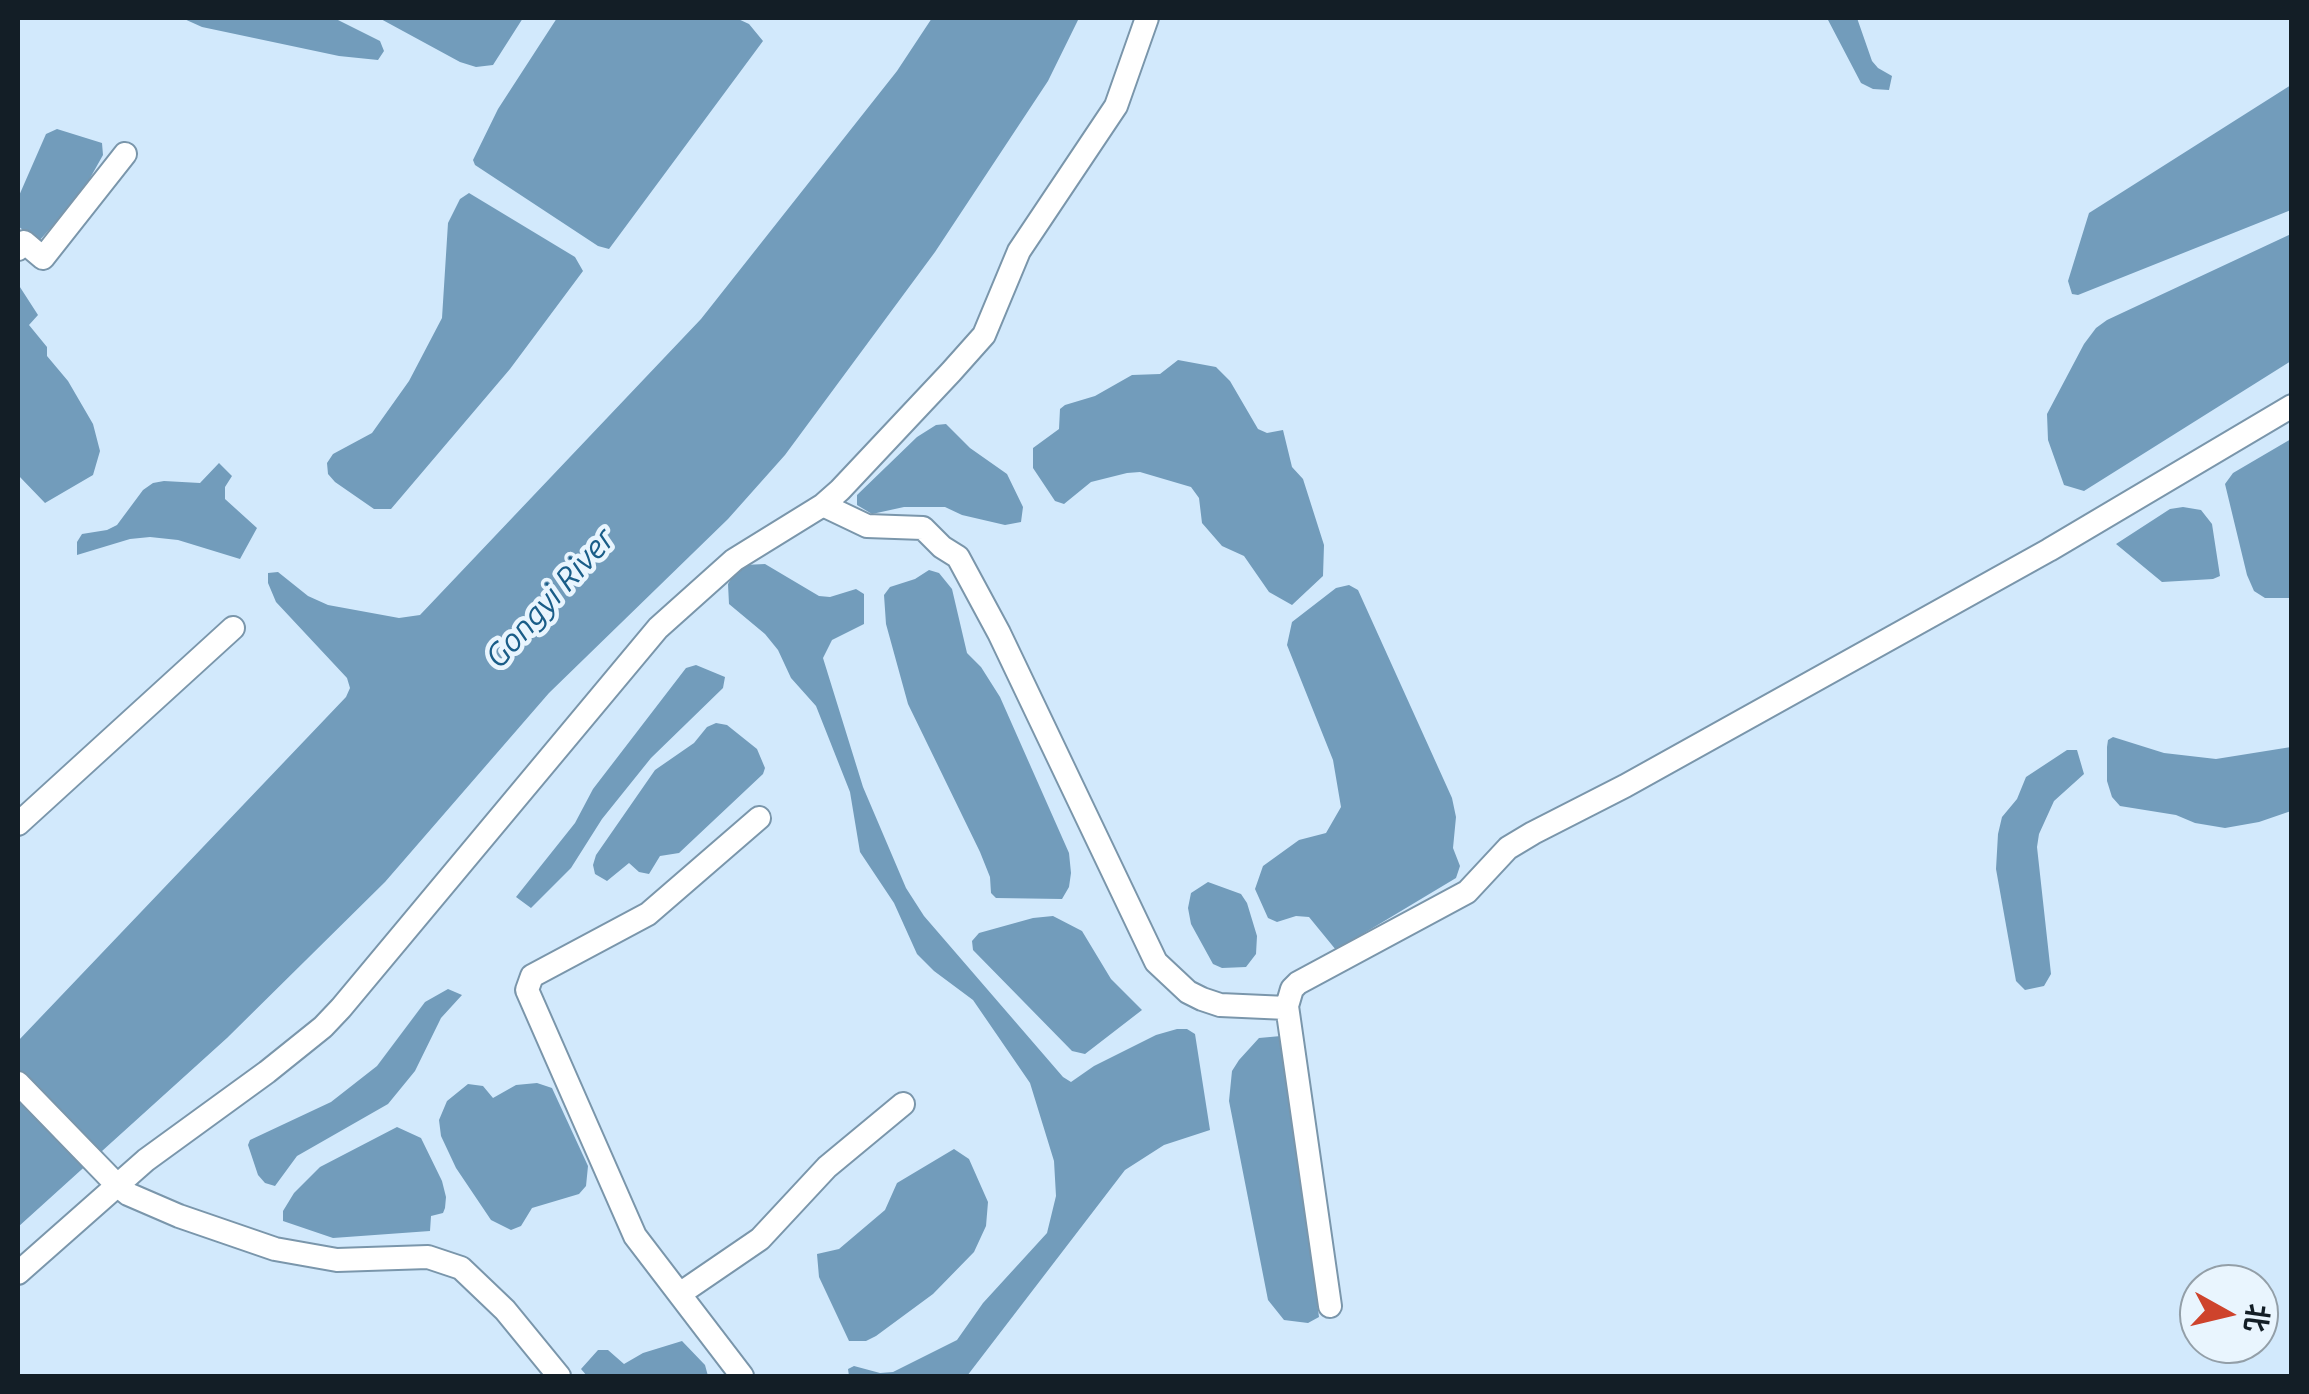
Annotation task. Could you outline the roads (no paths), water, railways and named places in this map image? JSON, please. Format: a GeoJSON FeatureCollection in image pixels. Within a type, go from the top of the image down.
{"type":"FeatureCollection","features":[{"type":"Feature","properties":{"kind":"street"},"geometry":{"type":"LineString","coordinates":[[18,1273],[112,1181],[267,1072],[332,1018],[658,628],[734,560],[823,505],[849,482],[984,335],[1019,252],[1116,106],[1148,18]]}},
{"type":"Feature","properties":{"kind":"street"},"geometry":{"type":"LineString","coordinates":[[18,248],[24,242],[44,258],[125,154]]}},
{"type":"Feature","properties":{"kind":"street"},"geometry":{"type":"LineString","coordinates":[[1330,1306],[1287,1008],[1298,982],[1467,892],[1508,848],[1533,832],[1626,786],[2048,550],[2292,406]]}},
{"type":"Feature","properties":{"kind":"street"},"geometry":{"type":"LineString","coordinates":[[823,505],[867,526],[926,530],[942,548],[958,557],[999,633],[1156,962],[1188,992],[1202,999],[1220,1004],[1287,1008]]}},
{"type":"Feature","properties":{"kind":"street"},"geometry":{"type":"LineString","coordinates":[[18,824],[234,628]]}},
{"type":"Feature","properties":{"kind":"street"},"geometry":{"type":"LineString","coordinates":[[742,1376],[635,1236],[529,1000],[528,985],[532,976],[648,914],[759,818]]}},
{"type":"Feature","properties":{"kind":"street"},"geometry":{"type":"LineString","coordinates":[[18,1084],[112,1181],[128,1194],[179,1216],[276,1250],[337,1260],[413,1256],[448,1261],[461,1268],[504,1310],[559,1376]]}},
{"type":"Feature","properties":{"kind":"street"},"geometry":{"type":"LineString","coordinates":[[681,1293],[760,1239],[827,1167],[903,1104]]}},
{"type":"Feature","properties":{"kind":"water"},"geometry":{"type":"Polygon","coordinates":[[[182,18],[334,18],[380,41],[384,51],[378,60],[339,56],[202,27],[182,18]]]}},
{"type":"Feature","properties":{"kind":"water"},"geometry":{"type":"Polygon","coordinates":[[[379,18],[523,18],[493,65],[476,67],[379,18]]]}},
{"type":"Feature","properties":{"kind":"water"},"geometry":{"type":"Polygon","coordinates":[[[557,18],[736,18],[749,24],[763,41],[609,249],[598,246],[473,160],[498,109],[557,18]]]}},
{"type":"Feature","properties":{"kind":"water","name":"Gongyi River"},"geometry":{"type":"Polygon","coordinates":[[[932,18],[1079,18],[1048,81],[935,252],[785,455],[728,519],[549,693],[385,882],[227,1038],[18,1227],[18,1041],[346,697],[350,688],[347,678],[276,602],[268,573],[278,572],[308,596],[328,605],[399,618],[420,615],[701,319],[897,71],[932,18]]]}},
{"type":"Feature","properties":{"kind":"water"},"geometry":{"type":"Polygon","coordinates":[[[1827,18],[1857,18],[1872,61],[1892,76],[1889,90],[1861,83],[1827,18]]]}},
{"type":"Feature","properties":{"kind":"water"},"geometry":{"type":"Polygon","coordinates":[[[2291,85],[2291,210],[2078,295],[2072,294],[2068,281],[2089,213],[2291,85]]]}},
{"type":"Feature","properties":{"kind":"water"},"geometry":{"type":"Polygon","coordinates":[[[57,129],[102,143],[103,155],[80,196],[38,242],[18,226],[18,198],[46,134],[57,129]]]}},
{"type":"Feature","properties":{"kind":"water"},"geometry":{"type":"Polygon","coordinates":[[[469,193],[575,257],[583,271],[510,369],[391,509],[374,509],[335,482],[328,474],[327,463],[333,454],[372,433],[409,381],[442,318],[448,223],[460,199],[469,193]]]}},
{"type":"Feature","properties":{"kind":"water"},"geometry":{"type":"Polygon","coordinates":[[[2291,234],[2291,361],[2084,491],[2064,485],[2048,440],[2047,414],[2096,328],[2291,234]]]}},
{"type":"Feature","properties":{"kind":"water"},"geometry":{"type":"Polygon","coordinates":[[[18,284],[38,315],[29,325],[47,347],[47,356],[68,381],[93,424],[100,451],[93,475],[45,503],[18,475],[18,284]]]}},
{"type":"Feature","properties":{"kind":"water"},"geometry":{"type":"Polygon","coordinates":[[[1178,360],[1216,367],[1230,381],[1258,429],[1267,433],[1283,430],[1292,467],[1303,479],[1324,545],[1323,576],[1292,605],[1269,592],[1244,556],[1222,546],[1202,523],[1199,498],[1191,487],[1140,472],[1127,473],[1091,482],[1064,504],[1055,501],[1033,468],[1033,448],[1059,429],[1060,409],[1065,405],[1095,396],[1132,375],[1160,374],[1178,360]]]}},
{"type":"Feature","properties":{"kind":"water"},"geometry":{"type":"Polygon","coordinates":[[[946,424],[970,448],[1007,474],[1023,507],[1021,522],[1005,525],[945,507],[904,507],[872,514],[857,505],[857,495],[917,437],[936,425],[946,424]]]}},
{"type":"Feature","properties":{"kind":"water"},"geometry":{"type":"Polygon","coordinates":[[[2291,439],[2291,598],[2265,598],[2254,591],[2247,575],[2225,484],[2233,473],[2291,439]]]}},
{"type":"Feature","properties":{"kind":"water"},"geometry":{"type":"Polygon","coordinates":[[[219,463],[232,476],[225,487],[225,499],[257,528],[240,559],[178,540],[150,537],[77,555],[77,542],[82,534],[117,525],[143,490],[153,483],[200,483],[219,463]]]}},
{"type":"Feature","properties":{"kind":"water"},"geometry":{"type":"Polygon","coordinates":[[[2170,509],[2201,510],[2212,524],[2220,576],[2162,582],[2116,544],[2170,509]]]}},
{"type":"Feature","properties":{"kind":"water"},"geometry":{"type":"Polygon","coordinates":[[[765,564],[819,596],[830,597],[856,589],[864,594],[864,624],[832,640],[823,658],[863,787],[906,888],[924,916],[1063,1077],[1071,1082],[1156,1035],[1177,1029],[1195,1034],[1210,1130],[1164,1145],[1125,1170],[967,1376],[849,1376],[848,1369],[854,1366],[893,1372],[957,1340],[983,1303],[1047,1233],[1056,1196],[1054,1161],[1030,1083],[973,1000],[917,954],[894,903],[860,852],[850,792],[816,706],[791,678],[778,650],[765,634],[729,604],[728,584],[735,572],[744,565],[765,564]]]}},
{"type":"Feature","properties":{"kind":"water"},"geometry":{"type":"Polygon","coordinates":[[[929,570],[939,573],[952,589],[967,653],[1000,697],[1069,853],[1069,887],[1062,899],[996,898],[991,893],[990,877],[980,852],[908,704],[886,624],[884,595],[890,587],[929,570]]]}},
{"type":"Feature","properties":{"kind":"water"},"geometry":{"type":"Polygon","coordinates":[[[1349,585],[1358,590],[1452,798],[1456,817],[1453,848],[1460,866],[1456,878],[1336,950],[1309,917],[1277,922],[1268,918],[1255,889],[1263,866],[1299,840],[1326,833],[1341,807],[1333,760],[1287,645],[1292,622],[1336,588],[1349,585]]]}},
{"type":"Feature","properties":{"kind":"water"},"geometry":{"type":"Polygon","coordinates":[[[696,665],[725,677],[723,688],[651,758],[602,819],[571,868],[531,908],[516,897],[575,823],[593,789],[686,668],[696,665]]]}},
{"type":"Feature","properties":{"kind":"water"},"geometry":{"type":"Polygon","coordinates":[[[716,723],[727,725],[757,749],[765,768],[763,774],[679,853],[660,856],[649,874],[639,872],[629,863],[607,881],[595,874],[596,855],[655,770],[716,723]]]}},
{"type":"Feature","properties":{"kind":"water"},"geometry":{"type":"Polygon","coordinates":[[[2113,737],[2164,753],[2216,759],[2291,747],[2291,811],[2225,828],[2120,806],[2107,781],[2107,747],[2113,737]]]}},
{"type":"Feature","properties":{"kind":"water"},"geometry":{"type":"Polygon","coordinates":[[[2067,750],[2077,750],[2084,774],[2054,801],[2037,847],[2051,974],[2044,986],[2025,990],[2016,981],[1996,869],[1998,834],[2002,817],[2017,799],[2026,777],[2067,750]]]}},
{"type":"Feature","properties":{"kind":"water"},"geometry":{"type":"Polygon","coordinates":[[[1208,882],[1241,894],[1247,903],[1257,936],[1256,954],[1246,967],[1222,968],[1213,964],[1191,924],[1191,893],[1208,882]]]}},
{"type":"Feature","properties":{"kind":"water"},"geometry":{"type":"Polygon","coordinates":[[[1053,916],[1082,931],[1111,979],[1142,1010],[1085,1054],[1072,1051],[973,950],[972,941],[979,933],[1053,916]]]}},
{"type":"Feature","properties":{"kind":"water"},"geometry":{"type":"Polygon","coordinates":[[[448,989],[462,995],[441,1018],[415,1071],[388,1104],[297,1156],[275,1186],[265,1183],[258,1175],[248,1145],[250,1140],[331,1102],[377,1066],[425,1002],[448,989]]]}},
{"type":"Feature","properties":{"kind":"water"},"geometry":{"type":"Polygon","coordinates":[[[1281,1036],[1319,1317],[1308,1323],[1284,1320],[1268,1300],[1229,1101],[1232,1071],[1239,1060],[1259,1038],[1281,1036]]]}},
{"type":"Feature","properties":{"kind":"water"},"geometry":{"type":"Polygon","coordinates":[[[537,1083],[552,1088],[588,1166],[586,1186],[579,1194],[532,1208],[521,1226],[511,1230],[491,1220],[456,1168],[441,1136],[439,1120],[447,1101],[468,1084],[483,1086],[493,1098],[516,1085],[537,1083]]]}},
{"type":"Feature","properties":{"kind":"water"},"geometry":{"type":"Polygon","coordinates":[[[397,1127],[421,1138],[442,1181],[445,1208],[443,1213],[431,1216],[430,1231],[333,1238],[283,1221],[283,1211],[294,1193],[320,1167],[397,1127]]]}},
{"type":"Feature","properties":{"kind":"water"},"geometry":{"type":"Polygon","coordinates":[[[954,1149],[969,1159],[988,1202],[986,1226],[974,1252],[933,1294],[876,1336],[866,1341],[849,1341],[819,1277],[817,1254],[839,1249],[885,1210],[897,1183],[954,1149]]]}},
{"type":"Feature","properties":{"kind":"water"},"geometry":{"type":"Polygon","coordinates":[[[682,1341],[705,1365],[708,1376],[587,1376],[581,1369],[598,1350],[608,1350],[624,1364],[643,1353],[682,1341]]]}}]}
